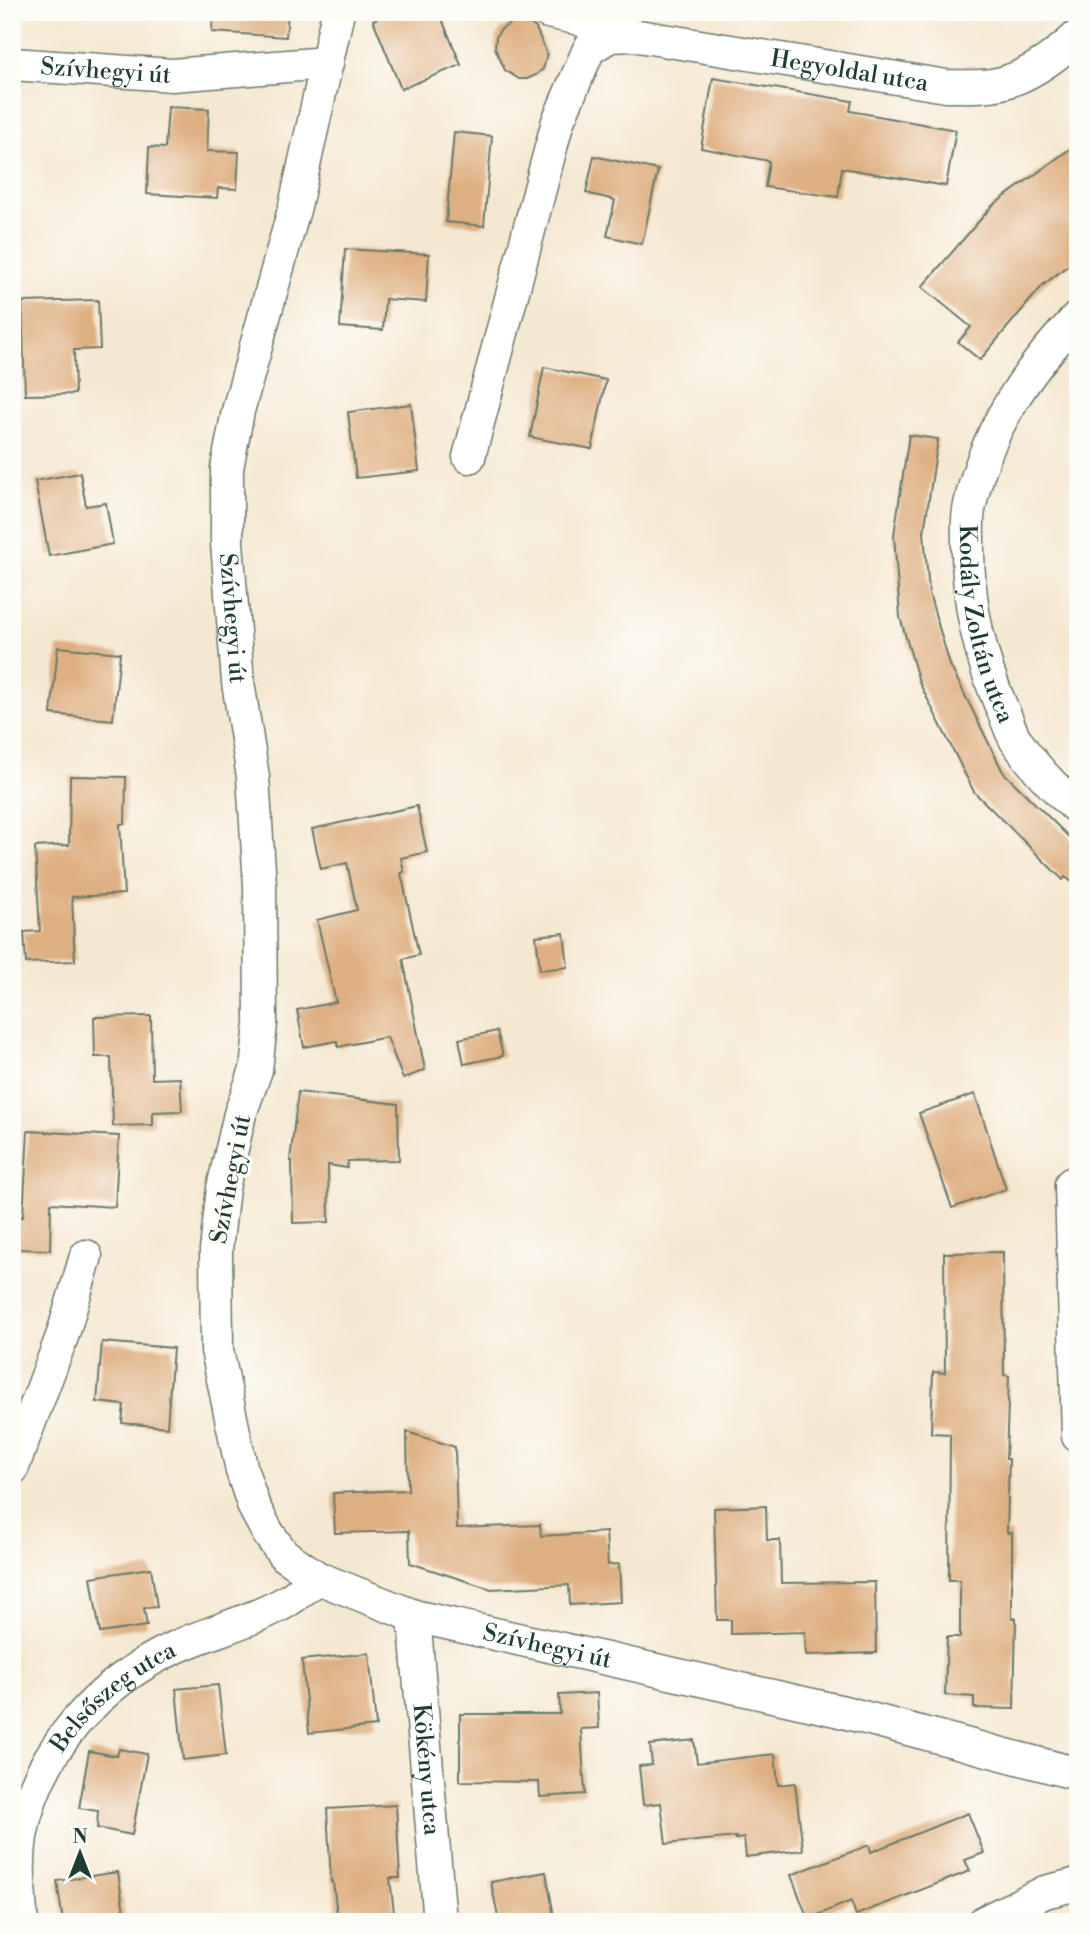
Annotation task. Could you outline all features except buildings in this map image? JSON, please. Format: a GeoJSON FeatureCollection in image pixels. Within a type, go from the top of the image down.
{"type":"FeatureCollection","features":[{"type":"Feature","properties":{"kind":"street","name":"Szívhegyi út"},"geometry":{"type":"LineString","coordinates":[[338,12],[295,206],[238,411],[227,468],[227,543],[238,682],[253,776],[256,817],[260,885],[261,1024],[256,1070],[240,1114],[223,1188],[216,1250],[217,1350],[242,1471],[254,1507],[283,1554],[318,1578],[414,1616],[841,1711],[1078,1774]]}},
{"type":"Feature","properties":{"kind":"street","name":"Hegyoldal utca"},"geometry":{"type":"LineString","coordinates":[[548,12],[580,19],[610,36],[632,35],[946,86],[993,85],[1024,74],[1057,55],[1078,36]]}},
{"type":"Feature","properties":{"kind":"street"},"geometry":{"type":"LineString","coordinates":[[469,457],[558,121],[589,49],[610,36]]}},
{"type":"Feature","properties":{"kind":"street","name":"Szívhegyi út"},"geometry":{"type":"LineString","coordinates":[[12,64],[172,75],[327,63]]}},
{"type":"Feature","properties":{"kind":"street","name":"Kodály Zoltán utca"},"geometry":{"type":"LineString","coordinates":[[1078,317],[1046,350],[1006,408],[986,454],[969,511],[967,569],[975,627],[990,684],[1016,740],[1054,788],[1078,809]]}},
{"type":"Feature","properties":{"kind":"street"},"geometry":{"type":"LineString","coordinates":[[1071,1184],[1078,1436]]}},
{"type":"Feature","properties":{"kind":"street"},"geometry":{"type":"LineString","coordinates":[[12,1469],[63,1334],[86,1256]]}},
{"type":"Feature","properties":{"kind":"street","name":"Belsőszeg utca"},"geometry":{"type":"LineString","coordinates":[[18,1909],[21,1839],[26,1812],[36,1784],[56,1748],[75,1722],[100,1695],[131,1671],[174,1647],[284,1603],[318,1578]]}},
{"type":"Feature","properties":{"kind":"street","name":"Kökény utca"},"geometry":{"type":"LineString","coordinates":[[414,1616],[440,1922]]}},
{"type":"Feature","properties":{"kind":"street"},"geometry":{"type":"LineString","coordinates":[[984,1922],[1045,1892],[1078,1884]]}}]}
